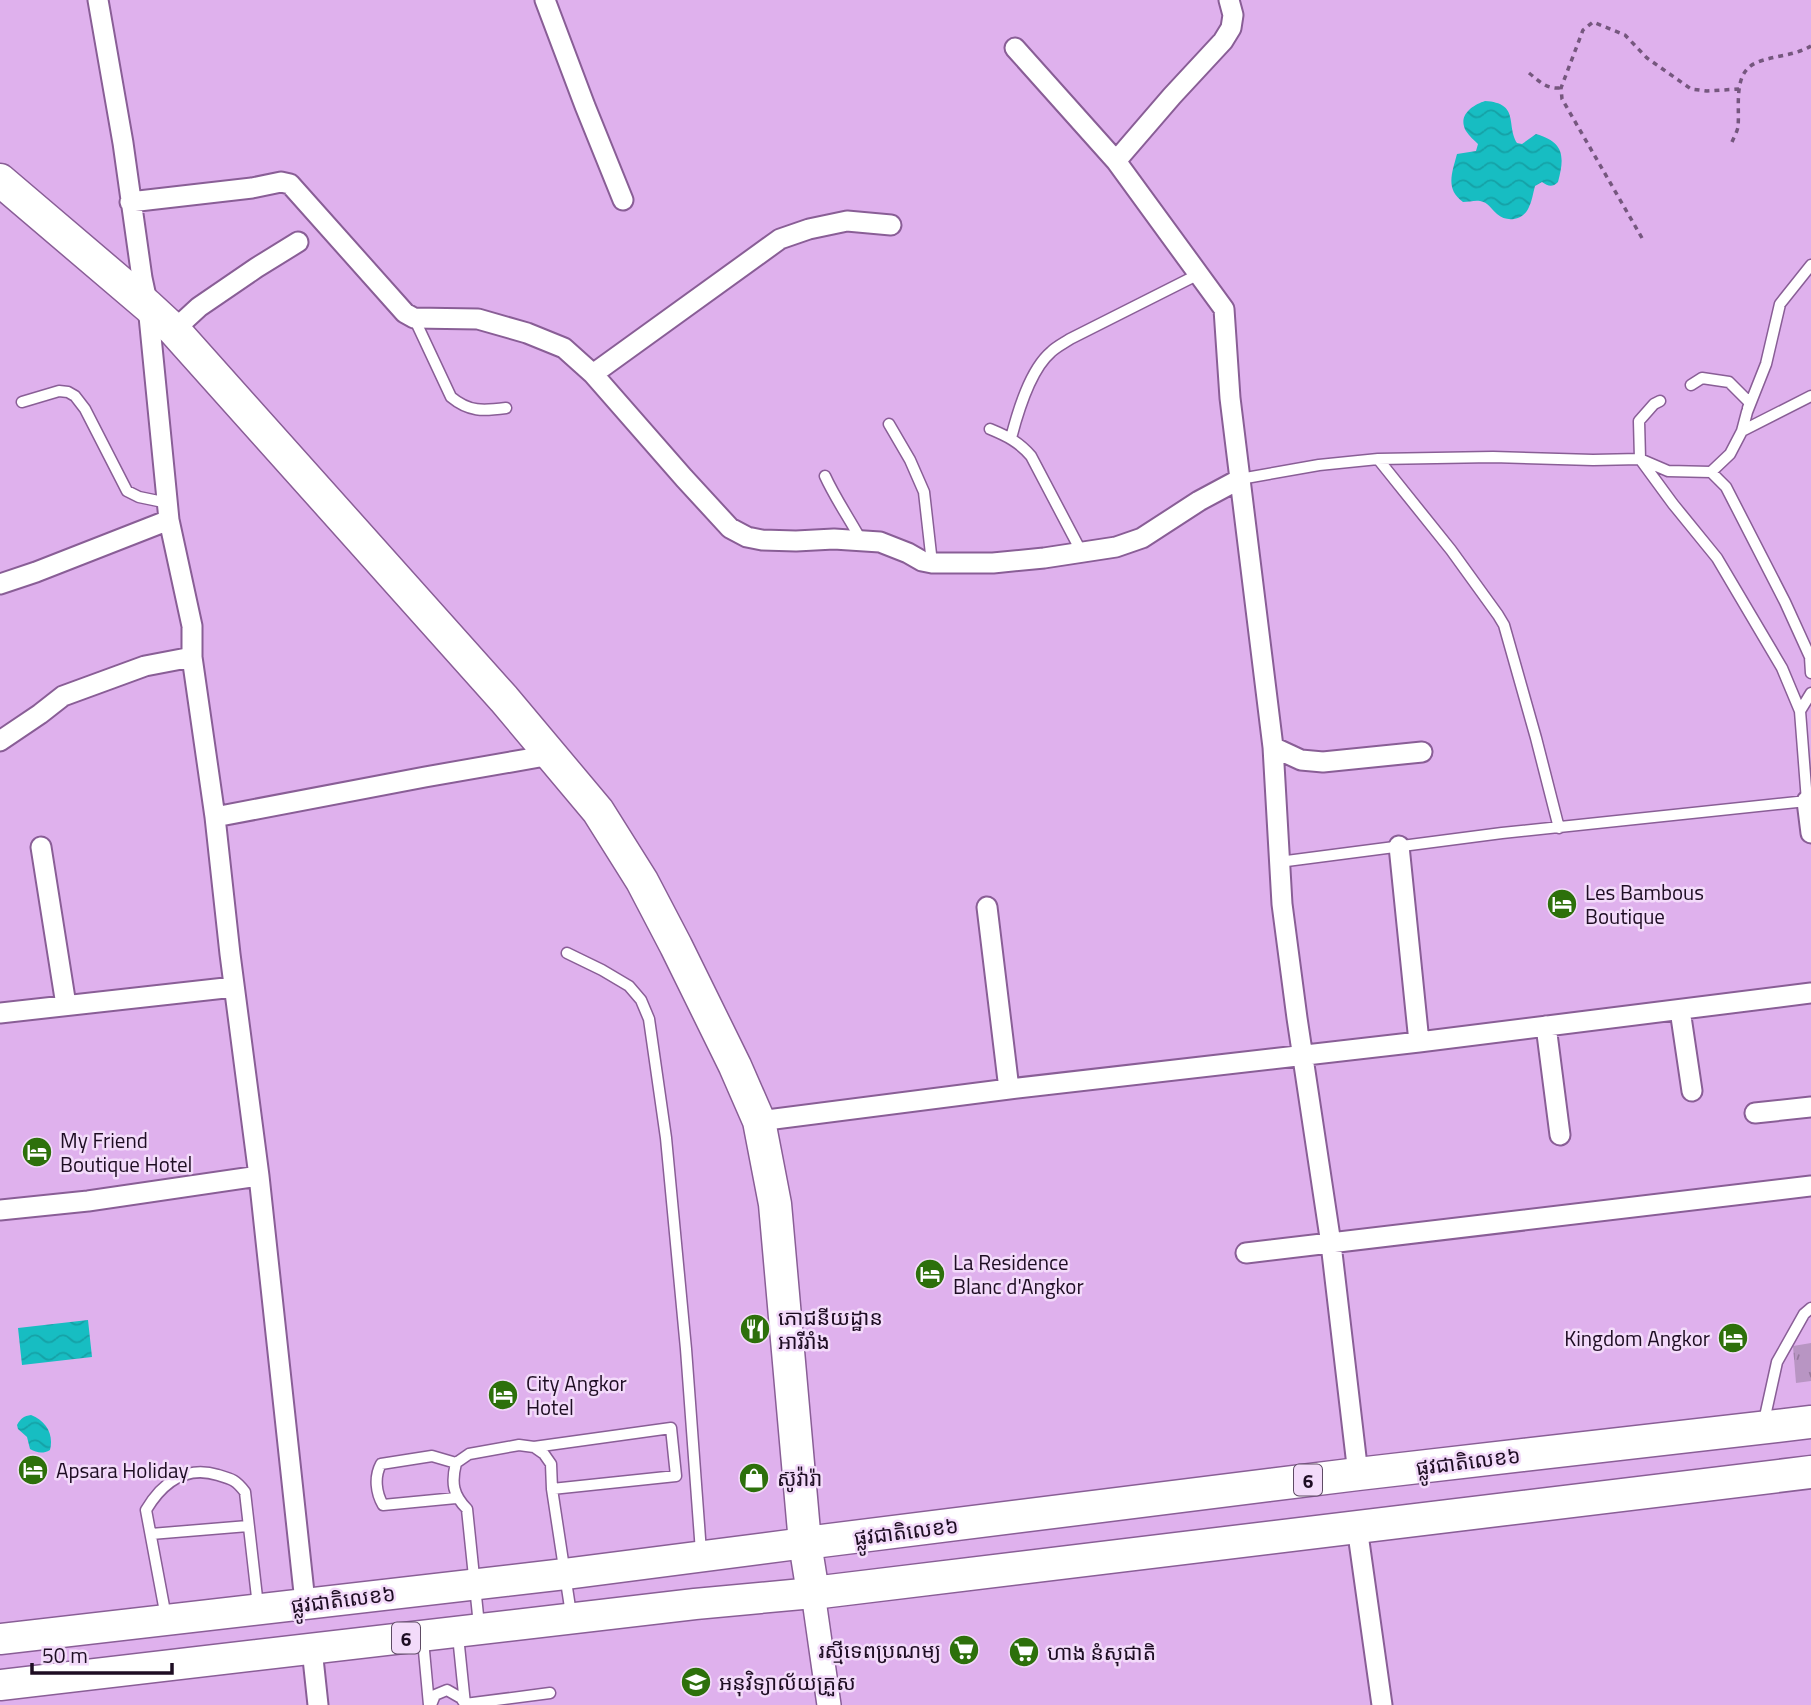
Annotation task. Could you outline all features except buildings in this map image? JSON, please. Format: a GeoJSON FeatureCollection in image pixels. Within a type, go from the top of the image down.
{"type":"FeatureCollection","features":[{"type":"Feature","properties":{"kind":"highway"},"geometry":{"type":"LineString","coordinates":[[0,180],[174,330],[504,699],[598,811],[642,881],[710,1013],[759,1122],[775,1205],[805,1543],[813,1593]]}},
{"type":"Feature","properties":{"kind":"highway","name":"ផ្លូវជាតិលេខ៦"},"geometry":{"type":"LineString","coordinates":[[805,1543],[1358,1474],[1811,1422]]}},
{"type":"Feature","properties":{"kind":"highway","name":"6"},"geometry":{"type":"LineString","coordinates":[[813,1593],[1811,1472]]}},
{"type":"Feature","properties":{"kind":"main road","name":"ផ្លូវជាតិលេខ៦"},"geometry":{"type":"LineString","coordinates":[[0,1639],[565,1574],[805,1543]]}},
{"type":"Feature","properties":{"kind":"main road","name":"6"},"geometry":{"type":"LineString","coordinates":[[0,1685],[571,1618],[813,1593]]}},
{"type":"Feature","properties":{"kind":"street"},"geometry":{"type":"LineString","coordinates":[[99,0],[148,306],[169,511],[192,626],[192,657],[260,1176],[305,1602]]}},
{"type":"Feature","properties":{"kind":"street"},"geometry":{"type":"LineString","coordinates":[[545,0],[584,106],[623,200]]}},
{"type":"Feature","properties":{"kind":"street"},"geometry":{"type":"LineString","coordinates":[[1116,161],[1223,41],[1231,28],[1233,15],[1229,0]]}},
{"type":"Feature","properties":{"kind":"street"},"geometry":{"type":"LineString","coordinates":[[1015,48],[1116,161],[1224,309],[1230,398],[1273,747],[1282,904],[1331,1244],[1358,1474]]}},
{"type":"Feature","properties":{"kind":"street"},"geometry":{"type":"LineString","coordinates":[[130,202],[252,188],[281,182],[290,184],[405,313],[414,318],[478,319],[527,333],[564,348],[593,374],[730,528],[747,537],[762,540],[880,542],[932,563],[993,563],[1082,553],[1116,547],[1142,538],[1199,501],[1240,479]]}},
{"type":"Feature","properties":{"kind":"street"},"geometry":{"type":"LineString","coordinates":[[593,374],[780,239],[809,229],[847,221],[891,225]]}},
{"type":"Feature","properties":{"kind":"street"},"geometry":{"type":"LineString","coordinates":[[174,330],[199,307],[298,242]]}},
{"type":"Feature","properties":{"kind":"street"},"geometry":{"type":"LineString","coordinates":[[0,584],[36,572],[169,511]]}},
{"type":"Feature","properties":{"kind":"street"},"geometry":{"type":"LineString","coordinates":[[0,741],[63,696],[145,666],[192,657]]}},
{"type":"Feature","properties":{"kind":"street"},"geometry":{"type":"LineString","coordinates":[[1273,747],[1301,760],[1323,762],[1422,752]]}},
{"type":"Feature","properties":{"kind":"street"},"geometry":{"type":"LineString","coordinates":[[215,817],[551,755]]}},
{"type":"Feature","properties":{"kind":"street"},"geometry":{"type":"LineString","coordinates":[[1807,801],[1811,833]]}},
{"type":"Feature","properties":{"kind":"street"},"geometry":{"type":"LineString","coordinates":[[1399,846],[1419,1042]]}},
{"type":"Feature","properties":{"kind":"street"},"geometry":{"type":"LineString","coordinates":[[41,847],[66,1005]]}},
{"type":"Feature","properties":{"kind":"street"},"geometry":{"type":"LineString","coordinates":[[987,906],[1009,1088]]}},
{"type":"Feature","properties":{"kind":"street"},"geometry":{"type":"LineString","coordinates":[[0,1013],[234,988]]}},
{"type":"Feature","properties":{"kind":"street"},"geometry":{"type":"LineString","coordinates":[[759,1122],[1009,1088],[1419,1042],[1811,993]]}},
{"type":"Feature","properties":{"kind":"street"},"geometry":{"type":"LineString","coordinates":[[1680,1010],[1692,1090]]}},
{"type":"Feature","properties":{"kind":"street"},"geometry":{"type":"LineString","coordinates":[[1546,1026],[1560,1135]]}},
{"type":"Feature","properties":{"kind":"street"},"geometry":{"type":"LineString","coordinates":[[1755,1113],[1811,1107]]}},
{"type":"Feature","properties":{"kind":"street"},"geometry":{"type":"LineString","coordinates":[[0,1210],[88,1201],[260,1176]]}},
{"type":"Feature","properties":{"kind":"street"},"geometry":{"type":"LineString","coordinates":[[1246,1253],[1811,1186]]}},
{"type":"Feature","properties":{"kind":"street"},"geometry":{"type":"LineString","coordinates":[[1357,1527],[1382,1705]]}},
{"type":"Feature","properties":{"kind":"street"},"geometry":{"type":"LineString","coordinates":[[813,1593],[829,1705]]}},
{"type":"Feature","properties":{"kind":"street"},"geometry":{"type":"LineString","coordinates":[[312,1649],[318,1705]]}},
{"type":"Feature","properties":{"kind":"lane"},"geometry":{"type":"LineString","coordinates":[[1747,412],[1766,364],[1780,304],[1811,265]]}},
{"type":"Feature","properties":{"kind":"lane"},"geometry":{"type":"LineString","coordinates":[[1011,438],[1018,408],[1034,374],[1050,352],[1070,339],[1199,274]]}},
{"type":"Feature","properties":{"kind":"lane"},"geometry":{"type":"LineString","coordinates":[[414,318],[451,397],[473,409],[487,411],[506,408]]}},
{"type":"Feature","properties":{"kind":"lane"},"geometry":{"type":"LineString","coordinates":[[1691,385],[1703,378],[1729,382],[1750,403],[1742,431],[1730,454],[1711,472]]}},
{"type":"Feature","properties":{"kind":"lane"},"geometry":{"type":"LineString","coordinates":[[22,401],[59,391],[75,396],[85,409],[127,491],[169,511]]}},
{"type":"Feature","properties":{"kind":"lane"},"geometry":{"type":"LineString","coordinates":[[1742,431],[1811,396]]}},
{"type":"Feature","properties":{"kind":"lane"},"geometry":{"type":"LineString","coordinates":[[1279,862],[1502,833],[1807,801],[1800,711],[1782,668],[1717,558],[1640,459],[1639,421],[1660,401]]}},
{"type":"Feature","properties":{"kind":"lane"},"geometry":{"type":"LineString","coordinates":[[889,424],[910,460],[924,492],[932,563]]}},
{"type":"Feature","properties":{"kind":"lane"},"geometry":{"type":"LineString","coordinates":[[990,429],[1022,445],[1031,456],[1082,553]]}},
{"type":"Feature","properties":{"kind":"lane"},"geometry":{"type":"LineString","coordinates":[[1240,479],[1319,465],[1378,459],[1493,457],[1640,459],[1668,471],[1711,472],[1726,487],[1786,603],[1810,657],[1811,673]]}},
{"type":"Feature","properties":{"kind":"lane"},"geometry":{"type":"LineString","coordinates":[[1378,459],[1451,550],[1504,625],[1559,828]]}},
{"type":"Feature","properties":{"kind":"lane"},"geometry":{"type":"LineString","coordinates":[[825,475],[860,540]]}},
{"type":"Feature","properties":{"kind":"lane"},"geometry":{"type":"LineString","coordinates":[[1800,711],[1811,693]]}},
{"type":"Feature","properties":{"kind":"lane"},"geometry":{"type":"LineString","coordinates":[[567,953],[629,986],[641,1000],[649,1019],[668,1151],[687,1349],[701,1556]]}},
{"type":"Feature","properties":{"kind":"lane"},"geometry":{"type":"LineString","coordinates":[[1763,1426],[1777,1362],[1804,1314],[1811,1308]]}},
{"type":"Feature","properties":{"kind":"lane"},"geometry":{"type":"LineString","coordinates":[[456,1498],[383,1505],[377,1495],[377,1472],[381,1464],[432,1457],[456,1463],[469,1454],[519,1445],[534,1447],[671,1428],[676,1476],[552,1489]]}},
{"type":"Feature","properties":{"kind":"lane"},"geometry":{"type":"LineString","coordinates":[[534,1447],[544,1454],[551,1464],[552,1489],[571,1618]]}},
{"type":"Feature","properties":{"kind":"lane"},"geometry":{"type":"LineString","coordinates":[[456,1463],[456,1498],[467,1509],[474,1584],[468,1630],[465,1705]]}},
{"type":"Feature","properties":{"kind":"lane"},"geometry":{"type":"LineString","coordinates":[[167,1620],[146,1510],[156,1493],[187,1473],[205,1471],[236,1480],[245,1492],[258,1609]]}},
{"type":"Feature","properties":{"kind":"lane"},"geometry":{"type":"LineString","coordinates":[[150,1534],[248,1526]]}},
{"type":"Feature","properties":{"kind":"lane"},"geometry":{"type":"LineString","coordinates":[[423,1636],[430,1705]]}},
{"type":"Feature","properties":{"kind":"lane"},"geometry":{"type":"LineString","coordinates":[[430,1705],[435,1695],[447,1690],[465,1705]]}},
{"type":"Feature","properties":{"kind":"lane"},"geometry":{"type":"LineString","coordinates":[[465,1705],[550,1693]]}},
{"type":"Feature","properties":{"kind":"path"},"geometry":{"type":"LineString","coordinates":[[1642,238],[1562,99],[1561,89],[1583,30],[1593,22],[1625,35],[1647,58],[1691,89],[1739,89]]}},
{"type":"Feature","properties":{"kind":"path"},"geometry":{"type":"LineString","coordinates":[[1732,142],[1737,130],[1739,89],[1745,74],[1755,63],[1800,52],[1811,46]]}},
{"type":"Feature","properties":{"kind":"path"},"geometry":{"type":"LineString","coordinates":[[1529,73],[1552,89],[1561,89]]}},
{"type":"Feature","properties":{"kind":"green space"},"geometry":{"type":"Polygon","coordinates":[[[1811,1343],[1811,1381],[1796,1383],[1793,1346],[1811,1343]]]}},
{"type":"Feature","properties":{"kind":"water"},"geometry":{"type":"Polygon","coordinates":[[[1485,101],[1496,103],[1508,110],[1517,143],[1522,144],[1536,134],[1552,141],[1560,151],[1558,182],[1550,186],[1542,182],[1535,186],[1527,211],[1515,219],[1501,217],[1483,202],[1463,202],[1457,197],[1452,186],[1457,154],[1476,151],[1478,144],[1466,131],[1463,120],[1471,108],[1485,101]]]}},
{"type":"Feature","properties":{"kind":"water"},"geometry":{"type":"Polygon","coordinates":[[[88,1320],[92,1357],[22,1365],[18,1328],[88,1320]]]}},
{"type":"Feature","properties":{"kind":"water"},"geometry":{"type":"Polygon","coordinates":[[[31,1415],[48,1429],[50,1450],[40,1452],[30,1449],[27,1437],[18,1429],[17,1425],[21,1419],[31,1415]]]}},
{"type":"Feature","properties":{"kind":"place","name":"Les Bambous Boutique"},"geometry":{"type":"Point","coordinates":[1562,904]}},
{"type":"Feature","properties":{"kind":"place","name":"My Friend Boutique Hotel"},"geometry":{"type":"Point","coordinates":[37,1152]}},
{"type":"Feature","properties":{"kind":"place","name":"La Residence Blanc d'Angkor"},"geometry":{"type":"Point","coordinates":[930,1274]}},
{"type":"Feature","properties":{"kind":"place","name":"ភោជនីយដ្ឋាន អារីរាំង"},"geometry":{"type":"Point","coordinates":[755,1329]}},
{"type":"Feature","properties":{"kind":"place","name":"Kingdom Angkor"},"geometry":{"type":"Point","coordinates":[1733,1338]}},
{"type":"Feature","properties":{"kind":"place","name":"City Angkor Hotel"},"geometry":{"type":"Point","coordinates":[503,1395]}},
{"type":"Feature","properties":{"kind":"place","name":"Apsara Holiday"},"geometry":{"type":"Point","coordinates":[33,1470]}},
{"type":"Feature","properties":{"kind":"place","name":"ស៊ូវ៉ារ៉ា"},"geometry":{"type":"Point","coordinates":[754,1478]}},
{"type":"Feature","properties":{"kind":"place","name":"រស្មីទេពប្រណម្យ"},"geometry":{"type":"Point","coordinates":[964,1650]}},
{"type":"Feature","properties":{"kind":"place","name":"ហាង នំសុជាតិ"},"geometry":{"type":"Point","coordinates":[1024,1652]}},
{"type":"Feature","properties":{"kind":"place","name":"អនុវិទ្យាល័យគ្រួស"},"geometry":{"type":"Point","coordinates":[696,1682]}}]}
